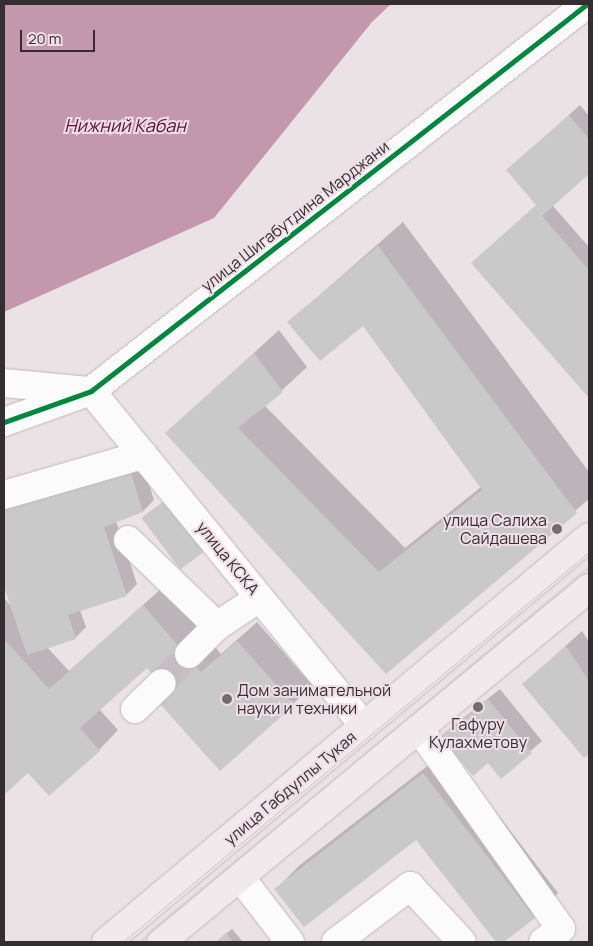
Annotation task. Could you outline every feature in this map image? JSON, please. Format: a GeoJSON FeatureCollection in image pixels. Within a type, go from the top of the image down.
{"type":"FeatureCollection","features":[{"type":"Feature","properties":{"kind":"main road","name":"улица Габдуллы Тукая"},"geometry":{"type":"LineString","coordinates":[[106,942],[589,537]]}},
{"type":"Feature","properties":{"kind":"main road"},"geometry":{"type":"LineString","coordinates":[[161,942],[589,588]]}},
{"type":"Feature","properties":{"kind":"street","name":"улица Шигабутдина Марджани"},"geometry":{"type":"LineString","coordinates":[[4,422],[91,391],[587,4]]}},
{"type":"Feature","properties":{"kind":"street"},"geometry":{"type":"LineString","coordinates":[[4,383],[91,391]]}},
{"type":"Feature","properties":{"kind":"street","name":"улица КСКА"},"geometry":{"type":"LineString","coordinates":[[91,391],[364,726]]}},
{"type":"Feature","properties":{"kind":"street"},"geometry":{"type":"LineString","coordinates":[[4,495],[143,455]]}},
{"type":"Feature","properties":{"kind":"street"},"geometry":{"type":"LineString","coordinates":[[128,540],[218,626]]}},
{"type":"Feature","properties":{"kind":"street"},"geometry":{"type":"LineString","coordinates":[[189,654],[218,626],[260,598]]}},
{"type":"Feature","properties":{"kind":"street"},"geometry":{"type":"LineString","coordinates":[[136,709],[162,683]]}},
{"type":"Feature","properties":{"kind":"street"},"geometry":{"type":"LineString","coordinates":[[419,729],[561,929],[544,942]]}},
{"type":"Feature","properties":{"kind":"street"},"geometry":{"type":"LineString","coordinates":[[240,877],[290,942]]}},
{"type":"Feature","properties":{"kind":"street"},"geometry":{"type":"LineString","coordinates":[[336,942],[410,886],[462,942]]}},
{"type":"Feature","properties":{"kind":"water","name":"Нижний Кабан"},"geometry":{"type":"Polygon","coordinates":[[[4,4],[391,4],[372,22],[214,218],[4,312],[4,4]]]}},
{"type":"Feature","properties":{"kind":"building"},"geometry":{"type":"Polygon","coordinates":[[[569,115],[589,139],[589,174],[542,216],[589,270],[589,398],[471,263],[536,205],[506,170],[569,115]]]}},
{"type":"Feature","properties":{"kind":"building"},"geometry":{"type":"Polygon","coordinates":[[[378,246],[577,513],[386,674],[165,433],[254,353],[283,392],[238,428],[379,572],[482,490],[363,326],[320,361],[287,322],[378,246]]]}},
{"type":"Feature","properties":{"kind":"building"},"geometry":{"type":"Polygon","coordinates":[[[130,470],[143,512],[104,527],[127,596],[68,615],[76,639],[27,655],[4,587],[4,506],[130,470]]]}},
{"type":"Feature","properties":{"kind":"building"},"geometry":{"type":"Polygon","coordinates":[[[165,501],[204,552],[180,570],[142,518],[165,501]]]}},
{"type":"Feature","properties":{"kind":"building","name":"Дом занимательной науки и техники"},"geometry":{"type":"Polygon","coordinates":[[[143,605],[201,672],[237,641],[294,705],[220,771],[160,704],[170,695],[147,668],[80,728],[100,751],[49,796],[28,773],[4,795],[4,639],[49,689],[143,605]]]}},
{"type":"Feature","properties":{"kind":"building"},"geometry":{"type":"Polygon","coordinates":[[[566,646],[589,681],[589,754],[584,758],[522,684],[566,646]]]}},
{"type":"Feature","properties":{"kind":"building"},"geometry":{"type":"Polygon","coordinates":[[[488,699],[532,753],[501,779],[488,763],[473,776],[440,736],[455,724],[464,736],[457,725],[488,699]]]}},
{"type":"Feature","properties":{"kind":"building"},"geometry":{"type":"Polygon","coordinates":[[[423,773],[535,918],[504,942],[496,942],[416,840],[304,927],[274,889],[423,773]]]}},
{"type":"Feature","properties":{"kind":"building"},"geometry":{"type":"Polygon","coordinates":[[[226,933],[233,942],[216,942],[226,933]]]}},
{"type":"Feature","properties":{"kind":"tunnel"},"geometry":{"type":"LineString","coordinates":[[162,683],[189,654]]}},
{"type":"Feature","properties":{"kind":"tram line"},"geometry":{"type":"LineString","coordinates":[[123,942],[589,552]]}},
{"type":"Feature","properties":{"kind":"tram line"},"geometry":{"type":"LineString","coordinates":[[139,942],[589,566]]}},
{"type":"Feature","properties":{"kind":"cycle path"},"geometry":{"type":"LineString","coordinates":[[4,422],[91,391],[587,4]]}},
{"type":"Feature","properties":{"kind":"place","name":"улица Салиха Сайдашева"},"geometry":{"type":"Point","coordinates":[557,529]}},
{"type":"Feature","properties":{"kind":"place","name":"Дом занимательной науки и техники"},"geometry":{"type":"Point","coordinates":[227,699]}},
{"type":"Feature","properties":{"kind":"place","name":"Гафуру Кулахметову"},"geometry":{"type":"Point","coordinates":[478,707]}}]}
